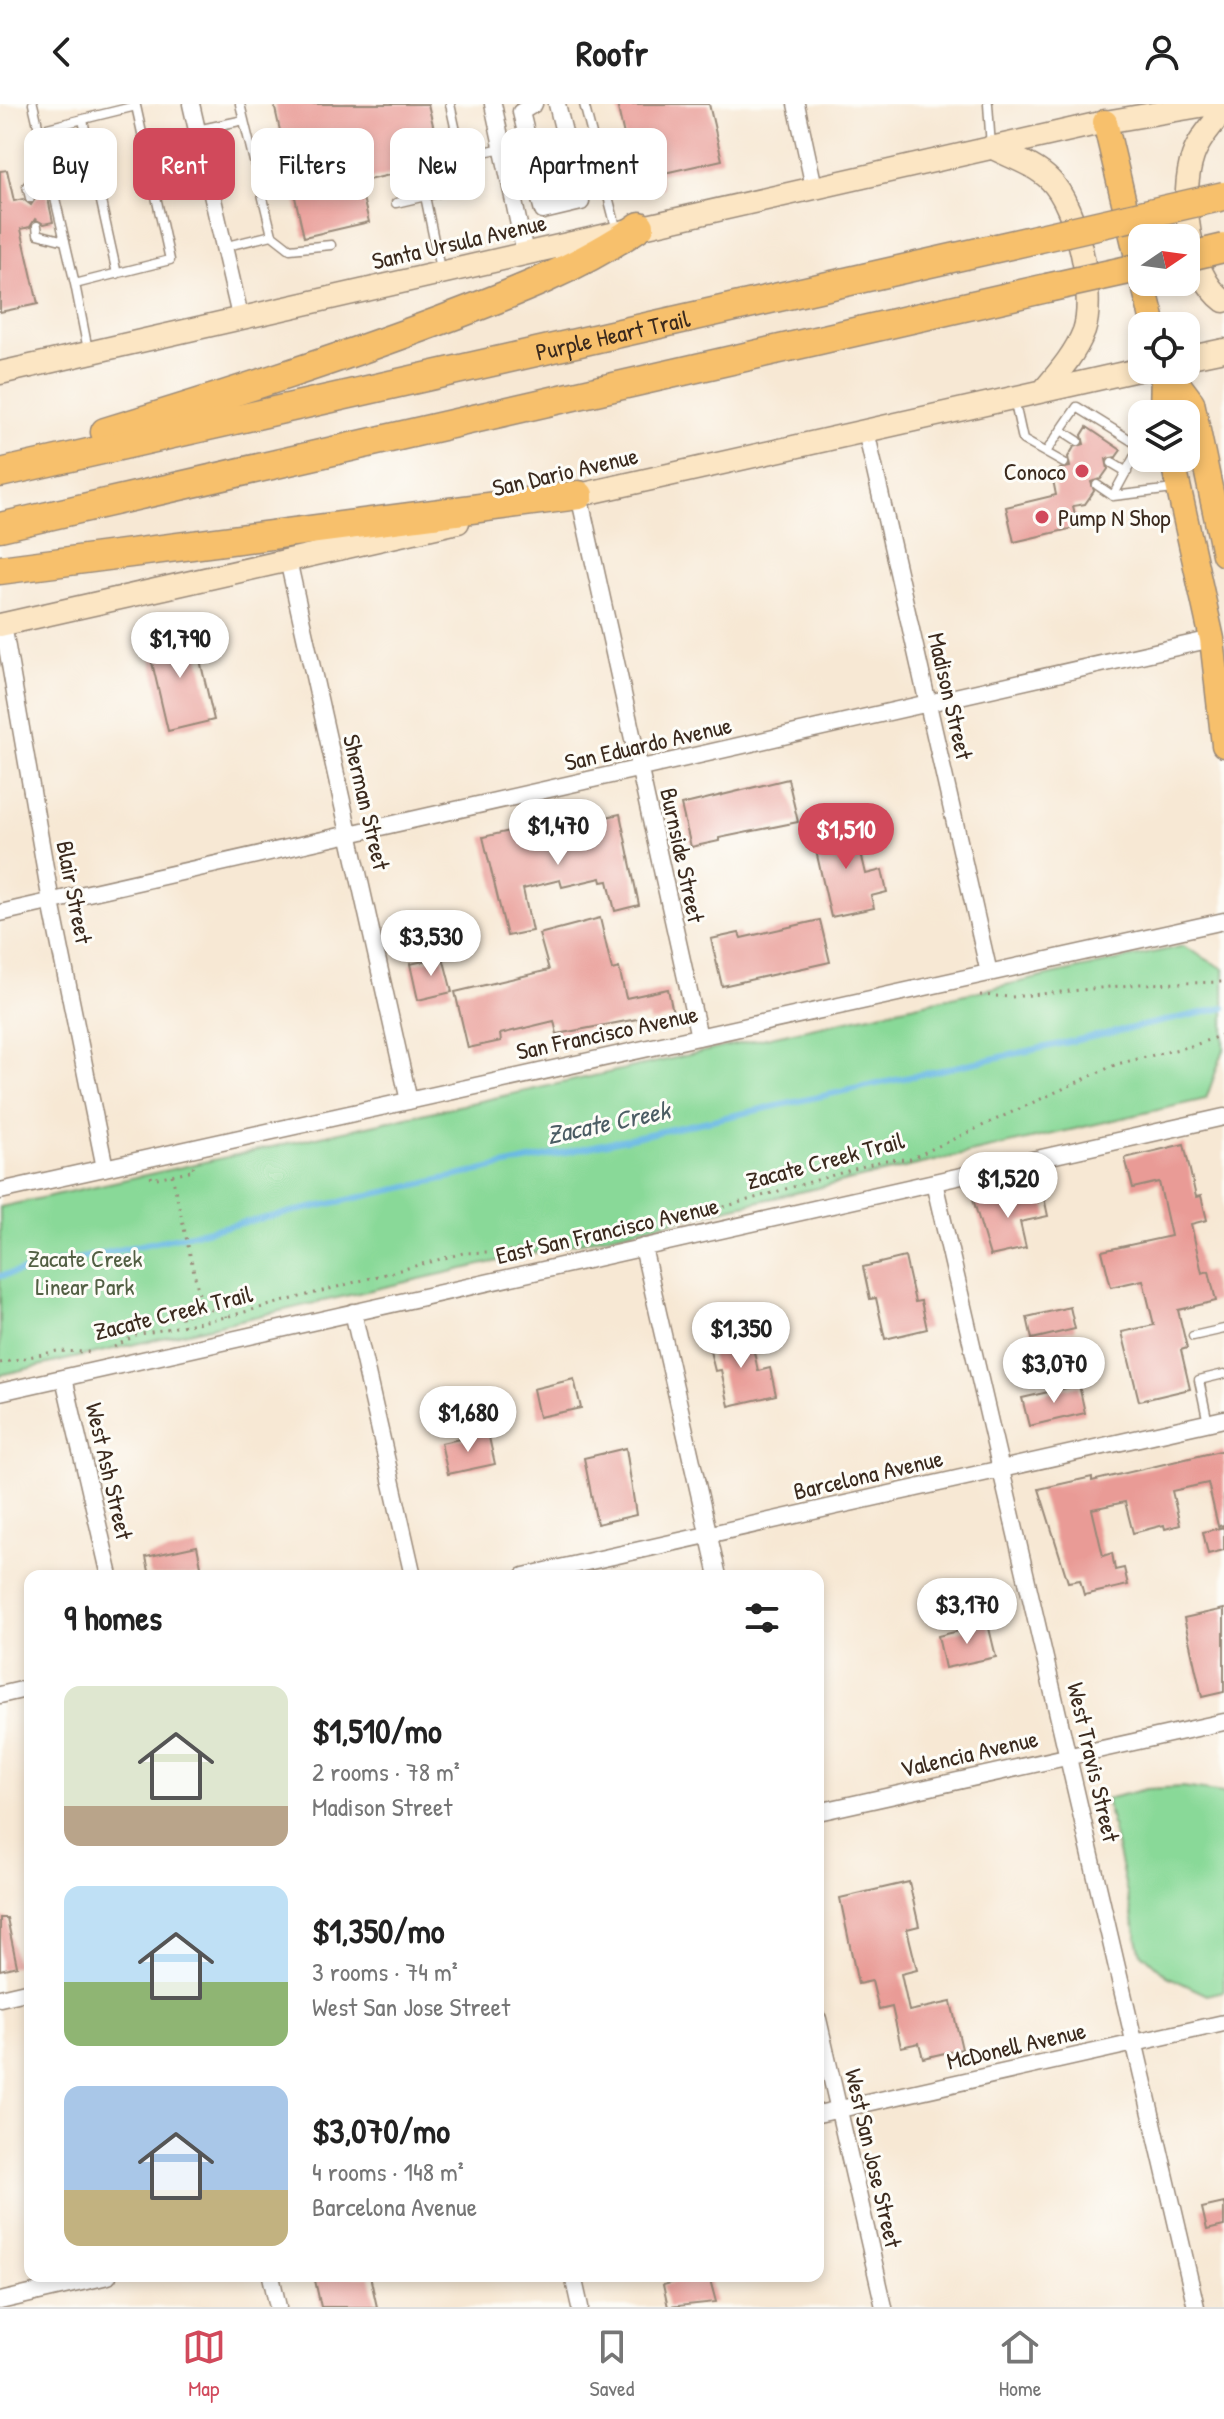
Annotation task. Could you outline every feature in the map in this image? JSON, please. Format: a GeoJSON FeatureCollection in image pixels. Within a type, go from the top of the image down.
{"type":"FeatureCollection","features":[{"type":"Feature","properties":{"kind":"highway","name":"Purple Heart Trail"},"geometry":{"type":"LineString","coordinates":[[0,473],[1224,196]]}},
{"type":"Feature","properties":{"kind":"highway"},"geometry":{"type":"LineString","coordinates":[[0,464],[323,365],[597,256],[629,229]]}},
{"type":"Feature","properties":{"kind":"highway"},"geometry":{"type":"LineString","coordinates":[[1200,254],[1224,248]]}},
{"type":"Feature","properties":{"kind":"highway"},"geometry":{"type":"LineString","coordinates":[[0,527],[1128,270]]}},
{"type":"Feature","properties":{"kind":"highway"},"geometry":{"type":"LineString","coordinates":[[0,570],[579,495]]}},
{"type":"Feature","properties":{"kind":"main road","name":"Santa Ursula Avenue"},"geometry":{"type":"LineString","coordinates":[[0,373],[991,147],[1103,113],[1212,104]]}},
{"type":"Feature","properties":{"kind":"main road"},"geometry":{"type":"LineString","coordinates":[[1224,110],[1194,154],[1187,181],[1185,212],[1198,265],[1224,301]]}},
{"type":"Feature","properties":{"kind":"main road"},"geometry":{"type":"LineString","coordinates":[[1103,113],[1129,224]]}},
{"type":"Feature","properties":{"kind":"main road"},"geometry":{"type":"LineString","coordinates":[[991,147],[1030,166],[1049,179],[1060,192],[1071,213],[1088,286],[1085,327],[1078,344],[1043,391]]}},
{"type":"Feature","properties":{"kind":"main road"},"geometry":{"type":"LineString","coordinates":[[1200,355],[1224,350]]}},
{"type":"Feature","properties":{"kind":"main road","name":"San Dario Avenue"},"geometry":{"type":"LineString","coordinates":[[1,624],[1128,372]]}},
{"type":"Feature","properties":{"kind":"main road"},"geometry":{"type":"LineString","coordinates":[[1177,384],[1192,402],[1224,554]]}},
{"type":"Feature","properties":{"kind":"main road"},"geometry":{"type":"LineString","coordinates":[[1175,472],[1212,639],[1224,745]]}},
{"type":"Feature","properties":{"kind":"street"},"geometry":{"type":"LineString","coordinates":[[191,104],[197,128]]}},
{"type":"Feature","properties":{"kind":"street"},"geometry":{"type":"LineString","coordinates":[[493,104],[501,139]]}},
{"type":"Feature","properties":{"kind":"street"},"geometry":{"type":"LineString","coordinates":[[534,104],[521,112],[530,149],[558,142],[567,182],[537,189],[543,211],[581,202],[557,104]]}},
{"type":"Feature","properties":{"kind":"street"},"geometry":{"type":"LineString","coordinates":[[796,104],[814,187]]}},
{"type":"Feature","properties":{"kind":"street"},"geometry":{"type":"LineString","coordinates":[[213,200],[240,316]]}},
{"type":"Feature","properties":{"kind":"street"},"geometry":{"type":"LineString","coordinates":[[514,200],[525,253]]}},
{"type":"Feature","properties":{"kind":"street","name":"Madison Street"},"geometry":{"type":"LineString","coordinates":[[866,431],[989,973]]}},
{"type":"Feature","properties":{"kind":"street","name":"Burnside Street"},"geometry":{"type":"LineString","coordinates":[[579,495],[699,1037]]}},
{"type":"Feature","properties":{"kind":"street","name":"Sherman Street"},"geometry":{"type":"LineString","coordinates":[[288,560],[409,1101]]}},
{"type":"Feature","properties":{"kind":"street","name":"Blair Street"},"geometry":{"type":"LineString","coordinates":[[1,624],[51,902],[105,1168]]}},
{"type":"Feature","properties":{"kind":"street","name":"San Eduardo Avenue"},"geometry":{"type":"LineString","coordinates":[[0,913],[1212,639]]}},
{"type":"Feature","properties":{"kind":"street","name":"San Francisco Avenue"},"geometry":{"type":"LineString","coordinates":[[0,1191],[1224,921]]}},
{"type":"Feature","properties":{"kind":"street","name":"East San Francisco Avenue"},"geometry":{"type":"LineString","coordinates":[[0,1392],[1224,1117]]}},
{"type":"Feature","properties":{"kind":"street","name":"West Travis Street"},"geometry":{"type":"LineString","coordinates":[[934,1182],[1196,2307]]}},
{"type":"Feature","properties":{"kind":"street"},"geometry":{"type":"LineString","coordinates":[[643,1247],[717,1570]]}},
{"type":"Feature","properties":{"kind":"street"},"geometry":{"type":"LineString","coordinates":[[353,1312],[412,1570]]}},
{"type":"Feature","properties":{"kind":"street","name":"West Ash Street"},"geometry":{"type":"LineString","coordinates":[[64,1378],[109,1570]]}},
{"type":"Feature","properties":{"kind":"street","name":"Barcelona Avenue"},"geometry":{"type":"LineString","coordinates":[[551,1570],[1216,1421]]}},
{"type":"Feature","properties":{"kind":"street"},"geometry":{"type":"LineString","coordinates":[[0,1695],[24,1689]]}},
{"type":"Feature","properties":{"kind":"street","name":"Valencia Avenue"},"geometry":{"type":"LineString","coordinates":[[824,1811],[1224,1722]]}},
{"type":"Feature","properties":{"kind":"street"},"geometry":{"type":"LineString","coordinates":[[0,1998],[24,1992]]}},
{"type":"Feature","properties":{"kind":"street","name":"McDonell Avenue"},"geometry":{"type":"LineString","coordinates":[[824,2113],[1224,2023]]}},
{"type":"Feature","properties":{"kind":"street","name":"West San Jose Street"},"geometry":{"type":"LineString","coordinates":[[824,2045],[884,2307]]}},
{"type":"Feature","properties":{"kind":"street"},"geometry":{"type":"LineString","coordinates":[[0,2301],[82,2282]]}},
{"type":"Feature","properties":{"kind":"street"},"geometry":{"type":"LineString","coordinates":[[272,2282],[278,2307]]}},
{"type":"Feature","properties":{"kind":"street"},"geometry":{"type":"LineString","coordinates":[[574,2282],[580,2307]]}},
{"type":"Feature","properties":{"kind":"lane"},"geometry":{"type":"LineString","coordinates":[[33,104],[39,128]]}},
{"type":"Feature","properties":{"kind":"lane"},"geometry":{"type":"LineString","coordinates":[[240,104],[272,235],[290,249],[331,245]]}},
{"type":"Feature","properties":{"kind":"lane"},"geometry":{"type":"LineString","coordinates":[[450,104],[455,128]]}},
{"type":"Feature","properties":{"kind":"lane"},"geometry":{"type":"LineString","coordinates":[[584,104],[629,229]]}},
{"type":"Feature","properties":{"kind":"lane"},"geometry":{"type":"LineString","coordinates":[[988,104],[991,147]]}},
{"type":"Feature","properties":{"kind":"lane"},"geometry":{"type":"LineString","coordinates":[[48,128],[136,106],[170,260],[75,284]]}},
{"type":"Feature","properties":{"kind":"lane"},"geometry":{"type":"LineString","coordinates":[[83,120],[117,274]]}},
{"type":"Feature","properties":{"kind":"lane"},"geometry":{"type":"LineString","coordinates":[[206,128],[244,120]]}},
{"type":"Feature","properties":{"kind":"lane"},"geometry":{"type":"LineString","coordinates":[[55,200],[89,353]]}},
{"type":"Feature","properties":{"kind":"lane"},"geometry":{"type":"LineString","coordinates":[[396,203],[408,200]]}},
{"type":"Feature","properties":{"kind":"lane"},"geometry":{"type":"LineString","coordinates":[[426,200],[441,272]]}},
{"type":"Feature","properties":{"kind":"lane"},"geometry":{"type":"LineString","coordinates":[[37,226],[38,234],[65,241]]}},
{"type":"Feature","properties":{"kind":"lane"},"geometry":{"type":"LineString","coordinates":[[223,247],[272,235]]}},
{"type":"Feature","properties":{"kind":"lane"},"geometry":{"type":"LineString","coordinates":[[1069,386],[1077,407],[1128,438]]}},
{"type":"Feature","properties":{"kind":"lane"},"geometry":{"type":"LineString","coordinates":[[1014,398],[1023,440],[1064,463]]}},
{"type":"Feature","properties":{"kind":"lane"},"geometry":{"type":"LineString","coordinates":[[1046,452],[1077,407]]}},
{"type":"Feature","properties":{"kind":"lane"},"geometry":{"type":"LineString","coordinates":[[1061,430],[1078,441]]}},
{"type":"Feature","properties":{"kind":"lane"},"geometry":{"type":"LineString","coordinates":[[1112,463],[1127,472],[1113,496]]}},
{"type":"Feature","properties":{"kind":"lane"},"geometry":{"type":"LineString","coordinates":[[1097,485],[1113,496],[1179,489]]}},
{"type":"Feature","properties":{"kind":"lane"},"geometry":{"type":"LineString","coordinates":[[1193,1336],[1224,1329]]}},
{"type":"Feature","properties":{"kind":"lane"},"geometry":{"type":"LineString","coordinates":[[1216,1421],[1199,1380],[1224,1374]]}},
{"type":"Feature","properties":{"kind":"path"},"geometry":{"type":"LineString","coordinates":[[977,994],[1011,997],[1140,984],[1224,982]]}},
{"type":"Feature","properties":{"kind":"path","name":"Zacate Creek Trail"},"geometry":{"type":"LineString","coordinates":[[690,1218],[870,1164],[910,1159],[1117,1064],[1195,1045],[1224,1034]]}},
{"type":"Feature","properties":{"kind":"path"},"geometry":{"type":"LineString","coordinates":[[193,1166],[194,1170],[172,1175],[152,1179],[151,1176],[193,1166]]}},
{"type":"Feature","properties":{"kind":"path"},"geometry":{"type":"LineString","coordinates":[[172,1175],[203,1312]]}},
{"type":"Feature","properties":{"kind":"path","name":"Zacate Creek Trail"},"geometry":{"type":"LineString","coordinates":[[107,1350],[136,1335],[226,1317],[463,1253],[575,1242],[633,1230]]}},
{"type":"Feature","properties":{"kind":"path"},"geometry":{"type":"LineString","coordinates":[[184,1326],[181,1316],[225,1307],[226,1317]]}},
{"type":"Feature","properties":{"kind":"path","name":"Zacate Creek Trail"},"geometry":{"type":"LineString","coordinates":[[0,1363],[57,1351],[96,1351]]}},
{"type":"Feature","properties":{"kind":"green space","name":"Zacate Creek Linear Park"},"geometry":{"type":"Polygon","coordinates":[[[1183,946],[1224,969],[1224,1049],[1206,1099],[0,1375],[0,1207],[1183,946]]]}},
{"type":"Feature","properties":{"kind":"green space"},"geometry":{"type":"Polygon","coordinates":[[[1183,1787],[1224,1793],[1224,1991],[1207,1995],[1167,1976],[1140,1951],[1106,1799],[1146,1789],[1183,1787]]]}},
{"type":"Feature","properties":{"kind":"building"},"geometry":{"type":"Polygon","coordinates":[[[274,104],[428,104],[434,128],[390,128],[390,175],[374,179],[374,128],[279,128],[274,104]]]}},
{"type":"Feature","properties":{"kind":"building"},"geometry":{"type":"Polygon","coordinates":[[[617,104],[709,104],[722,160],[667,172],[667,128],[622,128],[617,104]]]}},
{"type":"Feature","properties":{"kind":"building"},"geometry":{"type":"Polygon","coordinates":[[[7,170],[14,201],[23,199],[31,205],[34,200],[48,200],[53,222],[44,224],[35,219],[30,227],[21,229],[38,304],[0,312],[0,171],[7,170]]]}},
{"type":"Feature","properties":{"kind":"building"},"geometry":{"type":"Polygon","coordinates":[[[296,200],[364,200],[369,222],[304,237],[296,200]]]}},
{"type":"Feature","properties":{"kind":"building"},"geometry":{"type":"Polygon","coordinates":[[[1087,427],[1121,450],[1116,457],[1106,459],[1108,469],[1101,479],[1091,482],[1094,491],[1085,504],[1073,506],[1078,527],[1014,542],[1006,507],[1056,495],[1053,480],[1060,469],[1070,467],[1068,457],[1074,447],[1084,444],[1082,435],[1087,427]]]}},
{"type":"Feature","properties":{"kind":"building"},"geometry":{"type":"Polygon","coordinates":[[[193,630],[214,720],[168,731],[147,641],[193,630]]]}},
{"type":"Feature","properties":{"kind":"building"},"geometry":{"type":"Polygon","coordinates":[[[788,779],[798,822],[691,847],[681,805],[788,779]]]}},
{"type":"Feature","properties":{"kind":"building"},"geometry":{"type":"Polygon","coordinates":[[[620,814],[639,905],[615,911],[608,881],[602,882],[601,878],[562,887],[560,880],[523,889],[532,931],[507,936],[483,837],[542,824],[548,851],[592,841],[588,821],[620,814]]]}},
{"type":"Feature","properties":{"kind":"building"},"geometry":{"type":"Polygon","coordinates":[[[854,823],[866,874],[882,870],[887,892],[871,896],[874,908],[831,917],[812,833],[854,823]]]}},
{"type":"Feature","properties":{"kind":"building"},"geometry":{"type":"Polygon","coordinates":[[[600,918],[612,970],[619,968],[626,998],[668,989],[674,1017],[649,1023],[648,1017],[557,1034],[554,1021],[500,1034],[501,1041],[468,1048],[455,992],[549,970],[539,934],[600,918]]]}},
{"type":"Feature","properties":{"kind":"building"},"geometry":{"type":"Polygon","coordinates":[[[820,920],[830,962],[722,986],[711,939],[739,933],[741,938],[820,920]]]}},
{"type":"Feature","properties":{"kind":"building"},"geometry":{"type":"Polygon","coordinates":[[[443,957],[452,992],[418,1000],[410,964],[443,957]]]}},
{"type":"Feature","properties":{"kind":"building"},"geometry":{"type":"Polygon","coordinates":[[[1184,1144],[1196,1197],[1201,1196],[1207,1220],[1191,1224],[1202,1273],[1209,1271],[1216,1301],[1178,1310],[1187,1348],[1181,1350],[1190,1389],[1139,1401],[1122,1332],[1154,1325],[1143,1280],[1111,1287],[1102,1251],[1171,1236],[1159,1182],[1133,1188],[1125,1158],[1184,1144]]]}},
{"type":"Feature","properties":{"kind":"building"},"geometry":{"type":"Polygon","coordinates":[[[1043,1193],[1048,1216],[1020,1222],[1026,1248],[990,1256],[973,1199],[996,1194],[998,1202],[1043,1193]]]}},
{"type":"Feature","properties":{"kind":"building"},"geometry":{"type":"Polygon","coordinates":[[[905,1257],[915,1302],[921,1301],[927,1329],[885,1339],[876,1298],[870,1299],[863,1267],[905,1257]]]}},
{"type":"Feature","properties":{"kind":"building"},"geometry":{"type":"Polygon","coordinates":[[[1070,1307],[1075,1329],[1032,1339],[1027,1317],[1070,1307]]]}},
{"type":"Feature","properties":{"kind":"building"},"geometry":{"type":"Polygon","coordinates":[[[750,1333],[758,1371],[770,1368],[776,1395],[729,1406],[721,1370],[715,1371],[708,1343],[750,1333]]]}},
{"type":"Feature","properties":{"kind":"building"},"geometry":{"type":"Polygon","coordinates":[[[574,1379],[581,1408],[539,1417],[533,1389],[574,1379]]]}},
{"type":"Feature","properties":{"kind":"building"},"geometry":{"type":"Polygon","coordinates":[[[1079,1385],[1085,1413],[1029,1426],[1022,1398],[1079,1385]]]}},
{"type":"Feature","properties":{"kind":"building"},"geometry":{"type":"Polygon","coordinates":[[[488,1433],[495,1464],[448,1474],[441,1443],[488,1433]]]}},
{"type":"Feature","properties":{"kind":"building"},"geometry":{"type":"Polygon","coordinates":[[[626,1448],[636,1515],[597,1524],[584,1458],[626,1448]]]}},
{"type":"Feature","properties":{"kind":"building"},"geometry":{"type":"Polygon","coordinates":[[[1224,1450],[1224,1525],[1218,1526],[1208,1483],[1172,1491],[1180,1525],[1165,1529],[1164,1525],[1133,1533],[1125,1502],[1092,1509],[1103,1556],[1112,1553],[1115,1570],[1124,1568],[1128,1585],[1084,1595],[1080,1580],[1068,1582],[1039,1489],[1092,1477],[1092,1481],[1224,1450]]]}},
{"type":"Feature","properties":{"kind":"building"},"geometry":{"type":"Polygon","coordinates":[[[1224,1527],[1224,1550],[1208,1554],[1203,1532],[1224,1527]]]}},
{"type":"Feature","properties":{"kind":"building"},"geometry":{"type":"Polygon","coordinates":[[[197,1546],[202,1570],[149,1570],[146,1557],[197,1546]]]}},
{"type":"Feature","properties":{"kind":"building"},"geometry":{"type":"Polygon","coordinates":[[[1224,1609],[1224,1692],[1202,1697],[1184,1618],[1224,1609]]]}},
{"type":"Feature","properties":{"kind":"building"},"geometry":{"type":"Polygon","coordinates":[[[988,1624],[996,1657],[945,1668],[938,1636],[988,1624]]]}},
{"type":"Feature","properties":{"kind":"building"},"geometry":{"type":"Polygon","coordinates":[[[909,1882],[919,1926],[907,1929],[917,1970],[901,1974],[909,2011],[951,2002],[962,2049],[923,2058],[919,2043],[901,2047],[892,2007],[879,2010],[872,1981],[858,1984],[840,1898],[909,1882]]]}},
{"type":"Feature","properties":{"kind":"building"},"geometry":{"type":"Polygon","coordinates":[[[0,1918],[7,1918],[17,1966],[0,1970],[0,1918]]]}},
{"type":"Feature","properties":{"kind":"building"},"geometry":{"type":"Polygon","coordinates":[[[1224,2203],[1224,2226],[1207,2230],[1202,2208],[1224,2203]]]}},
{"type":"Feature","properties":{"kind":"building"},"geometry":{"type":"Polygon","coordinates":[[[315,2282],[371,2282],[377,2307],[321,2307],[315,2282]]]}},
{"type":"Feature","properties":{"kind":"building"},"geometry":{"type":"Polygon","coordinates":[[[711,2282],[716,2302],[668,2307],[663,2285],[711,2282]]]}},
{"type":"Feature","properties":{"kind":"waterway","name":"Zacate Creek"},"geometry":{"type":"LineString","coordinates":[[0,1276],[1224,1008]]}},
{"type":"Feature","properties":{"kind":"place","name":"Conoco"},"geometry":{"type":"Point","coordinates":[1082,471]}},
{"type":"Feature","properties":{"kind":"place","name":"Pump N Shop"},"geometry":{"type":"Point","coordinates":[1042,517]}}]}
